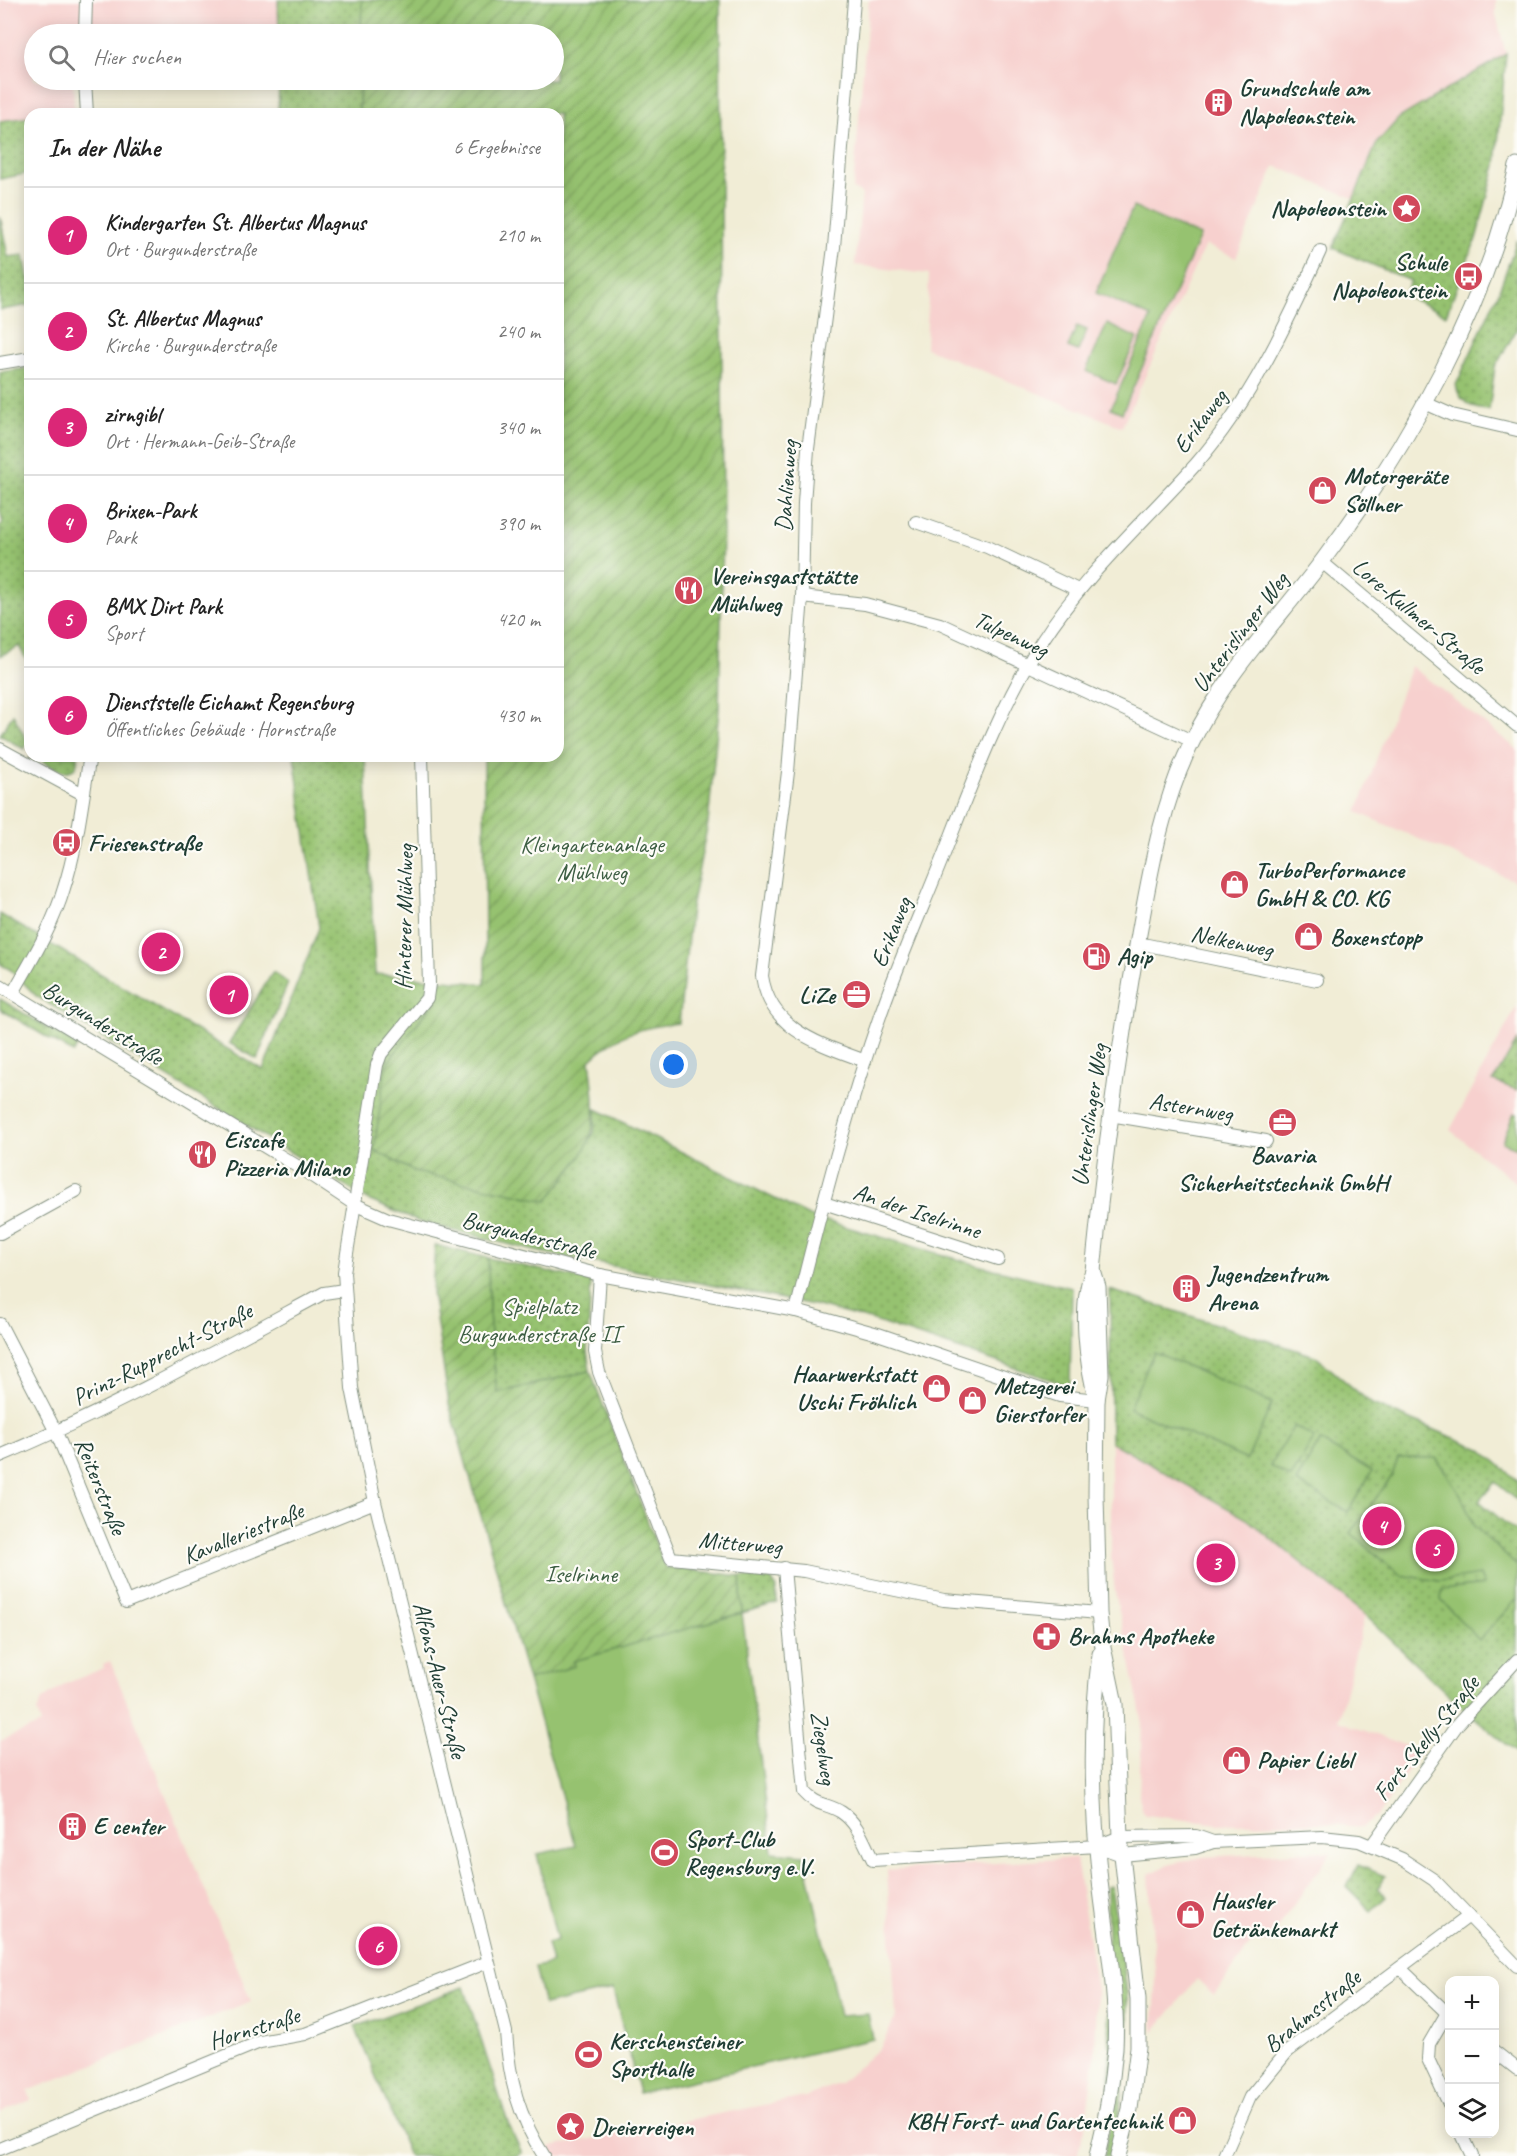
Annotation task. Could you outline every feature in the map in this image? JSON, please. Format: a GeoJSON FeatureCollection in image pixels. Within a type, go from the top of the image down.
{"type":"FeatureCollection","features":[{"type":"Feature","properties":{"kind":"street"},"geometry":{"type":"LineString","coordinates":[[85,24],[86,0]]}},
{"type":"Feature","properties":{"kind":"street","name":"Dahlienweg"},"geometry":{"type":"LineString","coordinates":[[854,0],[834,247],[807,459],[802,597],[788,772],[762,975],[764,991],[787,1026],[821,1045],[865,1061]]}},
{"type":"Feature","properties":{"kind":"street"},"geometry":{"type":"LineString","coordinates":[[86,90],[87,108]]}},
{"type":"Feature","properties":{"kind":"street","name":"Unterislinger Weg"},"geometry":{"type":"LineString","coordinates":[[1102,1642],[1096,1536],[1097,1400],[1089,1374],[1088,1287],[1093,1270],[1110,1115],[1159,832],[1175,782],[1192,741],[1234,670],[1322,562],[1353,520],[1425,403],[1463,326],[1493,254],[1517,166]]}},
{"type":"Feature","properties":{"kind":"street","name":"Erikaweg"},"geometry":{"type":"LineString","coordinates":[[796,1311],[865,1061],[887,998],[955,826],[1028,665],[1078,590],[1120,542],[1196,463],[1217,437],[1269,356],[1320,251]]}},
{"type":"Feature","properties":{"kind":"street"},"geometry":{"type":"LineString","coordinates":[[0,363],[24,359]]}},
{"type":"Feature","properties":{"kind":"street"},"geometry":{"type":"LineString","coordinates":[[1425,403],[1452,415],[1517,430]]}},
{"type":"Feature","properties":{"kind":"street"},"geometry":{"type":"LineString","coordinates":[[916,522],[987,547],[1078,590]]}},
{"type":"Feature","properties":{"kind":"street","name":"Lore-Kullmer-Straße"},"geometry":{"type":"LineString","coordinates":[[1322,562],[1517,726]]}},
{"type":"Feature","properties":{"kind":"street","name":"Tulpenweg"},"geometry":{"type":"LineString","coordinates":[[802,597],[865,604],[940,624],[1192,741]]}},
{"type":"Feature","properties":{"kind":"street"},"geometry":{"type":"LineString","coordinates":[[0,749],[83,794]]}},
{"type":"Feature","properties":{"kind":"street"},"geometry":{"type":"LineString","coordinates":[[13,993],[50,927],[64,890],[72,862],[89,762]]}},
{"type":"Feature","properties":{"kind":"street","name":"Hinterer Mühlweg"},"geometry":{"type":"LineString","coordinates":[[354,1204],[377,1065],[381,1054],[427,998],[429,984],[422,762]]}},
{"type":"Feature","properties":{"kind":"street","name":"Nelkenweg"},"geometry":{"type":"LineString","coordinates":[[1138,943],[1317,980]]}},
{"type":"Feature","properties":{"kind":"street","name":"Burgunderstraße"},"geometry":{"type":"LineString","coordinates":[[0,986],[300,1168],[354,1204],[418,1228],[600,1275],[796,1311],[878,1334],[1060,1395],[1097,1400]]}},
{"type":"Feature","properties":{"kind":"street","name":"Asternweg"},"geometry":{"type":"LineString","coordinates":[[1110,1115],[1266,1141]]}},
{"type":"Feature","properties":{"kind":"street"},"geometry":{"type":"LineString","coordinates":[[0,1233],[76,1191]]}},
{"type":"Feature","properties":{"kind":"street","name":"An der Iselrinne"},"geometry":{"type":"LineString","coordinates":[[824,1203],[998,1259]]}},
{"type":"Feature","properties":{"kind":"street","name":"Alfons-Auer-Straße"},"geometry":{"type":"LineString","coordinates":[[354,1204],[344,1290],[352,1388],[375,1502],[506,2031],[513,2093],[526,2127],[544,2156]]}},
{"type":"Feature","properties":{"kind":"street","name":"Mitterweg"},"geometry":{"type":"LineString","coordinates":[[600,1275],[595,1352],[599,1372],[671,1558],[784,1568],[922,1597],[1099,1613]]}},
{"type":"Feature","properties":{"kind":"street","name":"Prinz-Rupprecht-Straße"},"geometry":{"type":"LineString","coordinates":[[0,1456],[56,1432],[167,1378],[324,1293],[344,1290]]}},
{"type":"Feature","properties":{"kind":"street","name":"Reiterstraße"},"geometry":{"type":"LineString","coordinates":[[0,1324],[56,1432],[126,1602]]}},
{"type":"Feature","properties":{"kind":"street","name":"Kavalleriestraße"},"geometry":{"type":"LineString","coordinates":[[126,1602],[375,1502]]}},
{"type":"Feature","properties":{"kind":"street","name":"Ziegelweg"},"geometry":{"type":"LineString","coordinates":[[784,1568],[804,1792],[811,1800],[840,1811],[855,1824],[873,1860],[1097,1846]]}},
{"type":"Feature","properties":{"kind":"street"},"geometry":{"type":"LineString","coordinates":[[1097,2156],[1109,2103],[1115,2047],[1114,1989],[1097,1846],[1093,1709],[1102,1642]]}},
{"type":"Feature","properties":{"kind":"street"},"geometry":{"type":"LineString","coordinates":[[1102,1642],[1114,1704],[1120,1837],[1138,1999],[1138,2035],[1130,2109],[1118,2156]]}},
{"type":"Feature","properties":{"kind":"street","name":"Fort-Skelly-Straße"},"geometry":{"type":"LineString","coordinates":[[1372,1845],[1457,1725],[1517,1660]]}},
{"type":"Feature","properties":{"kind":"street"},"geometry":{"type":"LineString","coordinates":[[1097,1846],[1120,1837],[1197,1836],[1213,1842]]}},
{"type":"Feature","properties":{"kind":"street"},"geometry":{"type":"LineString","coordinates":[[1097,1846],[1122,1855],[1195,1848],[1213,1842],[1322,1837],[1351,1839],[1372,1845],[1420,1870],[1517,1966]]}},
{"type":"Feature","properties":{"kind":"street","name":"Brahmsstraße"},"geometry":{"type":"LineString","coordinates":[[1224,2156],[1250,2097],[1287,2052],[1469,1916]]}},
{"type":"Feature","properties":{"kind":"street","name":"Hornstraße"},"geometry":{"type":"LineString","coordinates":[[0,2149],[260,2042],[305,2034],[488,1962]]}},
{"type":"Feature","properties":{"kind":"street"},"geometry":{"type":"LineString","coordinates":[[1400,1968],[1445,2011]]}},
{"type":"Feature","properties":{"kind":"street"},"geometry":{"type":"LineString","coordinates":[[1445,2019],[1429,2044],[1428,2059],[1445,2097]]}},
{"type":"Feature","properties":{"kind":"street"},"geometry":{"type":"LineString","coordinates":[[1499,2055],[1517,2069]]}},
{"type":"Feature","properties":{"kind":"street"},"geometry":{"type":"LineString","coordinates":[[1464,2138],[1472,2156]]}},
{"type":"Feature","properties":{"kind":"shaded area"},"geometry":{"type":"Polygon","coordinates":[[[0,0],[278,0],[279,24],[24,24],[24,90],[73,90],[74,108],[24,108],[24,174],[0,179],[0,0]]]}},
{"type":"Feature","properties":{"kind":"shaded area"},"geometry":{"type":"Polygon","coordinates":[[[869,0],[1496,0],[1496,15],[1506,54],[1399,118],[1377,143],[1353,198],[1275,166],[1236,258],[1205,245],[1122,427],[926,348],[929,274],[855,265],[862,194],[853,189],[869,0]]]}},
{"type":"Feature","properties":{"kind":"shaded area"},"geometry":{"type":"Polygon","coordinates":[[[1411,666],[1517,749],[1517,882],[1357,812],[1411,666]]]}},
{"type":"Feature","properties":{"kind":"shaded area"},"geometry":{"type":"Polygon","coordinates":[[[1517,1006],[1517,1184],[1450,1130],[1517,1006]]]}},
{"type":"Feature","properties":{"kind":"shaded area"},"geometry":{"type":"Polygon","coordinates":[[[1111,1442],[1247,1519],[1365,1615],[1338,1721],[1420,1751],[1385,1806],[1370,1822],[1361,1827],[1320,1823],[1218,1824],[1146,1815],[1143,1812],[1139,1796],[1142,1719],[1115,1592],[1111,1556],[1111,1442]]]}},
{"type":"Feature","properties":{"kind":"shaded area"},"geometry":{"type":"Polygon","coordinates":[[[110,1661],[251,2001],[28,2091],[31,2100],[0,2113],[0,1741],[41,1724],[37,1712],[42,1700],[65,1684],[104,1668],[103,1664],[110,1661]]]}},
{"type":"Feature","properties":{"kind":"shaded area"},"geometry":{"type":"Polygon","coordinates":[[[1319,1851],[1331,1853],[1266,1943],[1256,1937],[1214,1995],[1197,1979],[1153,2033],[1156,1987],[1149,1874],[1168,1865],[1202,1857],[1319,1851]]]}},
{"type":"Feature","properties":{"kind":"shaded area"},"geometry":{"type":"Polygon","coordinates":[[[1076,1858],[1097,1990],[1095,2055],[1085,2129],[1077,2156],[551,2156],[546,2148],[805,2097],[840,2083],[881,2047],[896,2016],[887,1870],[1076,1858]]]}},
{"type":"Feature","properties":{"kind":"green space"},"geometry":{"type":"Polygon","coordinates":[[[278,0],[362,0],[361,24],[279,24],[278,0]]]}},
{"type":"Feature","properties":{"kind":"green space","name":"Kleingartenanlage Mühlweg"},"geometry":{"type":"Polygon","coordinates":[[[362,0],[720,0],[723,531],[719,709],[708,823],[691,908],[679,1023],[642,1029],[620,1037],[590,1060],[594,1107],[590,1137],[575,1164],[547,1201],[415,1172],[374,1150],[386,1065],[434,1001],[435,979],[485,984],[484,762],[564,762],[564,108],[359,108],[360,90],[564,90],[564,24],[361,24],[362,0]]]}},
{"type":"Feature","properties":{"kind":"green space"},"geometry":{"type":"Polygon","coordinates":[[[1506,54],[1496,165],[1476,239],[1446,315],[1404,295],[1411,281],[1333,248],[1377,143],[1399,118],[1506,54]]]}},
{"type":"Feature","properties":{"kind":"green space"},"geometry":{"type":"Polygon","coordinates":[[[279,90],[360,90],[359,108],[278,108],[279,90]]]}},
{"type":"Feature","properties":{"kind":"green space"},"geometry":{"type":"Polygon","coordinates":[[[24,118],[24,174],[0,179],[0,121],[24,118]]]}},
{"type":"Feature","properties":{"kind":"green space"},"geometry":{"type":"Polygon","coordinates":[[[1133,207],[1200,236],[1122,413],[1111,408],[1151,317],[1096,293],[1133,207]]]}},
{"type":"Feature","properties":{"kind":"green space"},"geometry":{"type":"Polygon","coordinates":[[[0,216],[8,257],[24,255],[24,306],[0,310],[0,216]]]}},
{"type":"Feature","properties":{"kind":"green space"},"geometry":{"type":"Polygon","coordinates":[[[1517,240],[1517,329],[1495,367],[1489,410],[1472,407],[1460,396],[1456,385],[1499,291],[1517,240]]]}},
{"type":"Feature","properties":{"kind":"green space"},"geometry":{"type":"Polygon","coordinates":[[[1107,324],[1137,338],[1116,384],[1086,371],[1107,324]]]}},
{"type":"Feature","properties":{"kind":"green space"},"geometry":{"type":"Polygon","coordinates":[[[1077,326],[1087,330],[1078,351],[1068,347],[1077,326]]]}},
{"type":"Feature","properties":{"kind":"green space"},"geometry":{"type":"Polygon","coordinates":[[[24,369],[24,656],[19,646],[0,656],[0,525],[3,524],[0,509],[0,372],[24,369]]]}},
{"type":"Feature","properties":{"kind":"green space"},"geometry":{"type":"Polygon","coordinates":[[[13,714],[24,735],[24,749],[0,735],[13,714]]]}},
{"type":"Feature","properties":{"kind":"green space"},"geometry":{"type":"Polygon","coordinates":[[[44,762],[77,762],[76,767],[71,770],[55,769],[44,762]]]}},
{"type":"Feature","properties":{"kind":"green space"},"geometry":{"type":"Polygon","coordinates":[[[295,762],[365,762],[375,974],[435,979],[434,1001],[386,1065],[488,1187],[547,1201],[594,1133],[596,1109],[809,1216],[981,1266],[1072,1288],[1070,1386],[874,1321],[814,1305],[535,1251],[420,1222],[368,1200],[36,996],[11,970],[0,964],[0,914],[263,1070],[319,928],[295,762]]]}},
{"type":"Feature","properties":{"kind":"green space"},"geometry":{"type":"Polygon","coordinates":[[[273,972],[288,983],[257,1059],[229,1043],[273,972]]]}},
{"type":"Feature","properties":{"kind":"green space"},"geometry":{"type":"Polygon","coordinates":[[[0,999],[78,1046],[73,1053],[0,1009],[0,999]]]}},
{"type":"Feature","properties":{"kind":"green space"},"geometry":{"type":"Polygon","coordinates":[[[1517,1041],[1517,1090],[1493,1081],[1517,1041]]]}},
{"type":"Feature","properties":{"kind":"green space"},"geometry":{"type":"Polygon","coordinates":[[[1514,1113],[1517,1114],[1517,1148],[1502,1142],[1514,1113]]]}},
{"type":"Feature","properties":{"kind":"green space","name":"Iselrinne"},"geometry":{"type":"Polygon","coordinates":[[[435,1245],[488,1258],[489,1314],[497,1393],[590,1371],[665,1567],[740,1576],[742,1613],[575,1661],[576,1666],[528,1680],[449,1404],[432,1292],[435,1245]]]}},
{"type":"Feature","properties":{"kind":"green space","name":"Spielplatz Burgunderstraße II"},"geometry":{"type":"Polygon","coordinates":[[[488,1258],[591,1281],[587,1351],[590,1371],[497,1393],[489,1314],[488,1258]]]}},
{"type":"Feature","properties":{"kind":"green space"},"geometry":{"type":"Polygon","coordinates":[[[1110,1290],[1315,1356],[1372,1404],[1481,1449],[1517,1480],[1517,1500],[1495,1482],[1479,1501],[1517,1533],[1517,1753],[1458,1704],[1365,1615],[1247,1519],[1111,1442],[1110,1290]]]}},
{"type":"Feature","properties":{"kind":"green space"},"geometry":{"type":"Polygon","coordinates":[[[1154,1352],[1272,1403],[1247,1460],[1129,1408],[1154,1352]]]}},
{"type":"Feature","properties":{"kind":"green space"},"geometry":{"type":"Polygon","coordinates":[[[1294,1426],[1314,1438],[1291,1478],[1270,1466],[1294,1426]]]}},
{"type":"Feature","properties":{"kind":"green space"},"geometry":{"type":"Polygon","coordinates":[[[1320,1441],[1372,1471],[1348,1512],[1296,1482],[1320,1441]]]}},
{"type":"Feature","properties":{"kind":"green space"},"geometry":{"type":"Polygon","coordinates":[[[1398,1458],[1436,1458],[1461,1495],[1474,1526],[1517,1566],[1517,1599],[1479,1640],[1441,1600],[1442,1590],[1484,1585],[1480,1575],[1440,1581],[1400,1575],[1351,1533],[1392,1476],[1398,1458]]]}},
{"type":"Feature","properties":{"kind":"green space"},"geometry":{"type":"Polygon","coordinates":[[[740,1576],[771,1579],[776,1587],[777,1603],[742,1613],[740,1576]]]}},
{"type":"Feature","properties":{"kind":"green space","name":"Sport-Club Regensburg e.V."},"geometry":{"type":"Polygon","coordinates":[[[742,1613],[772,1852],[804,1855],[840,2016],[868,2014],[873,2039],[639,2093],[613,1989],[544,2005],[535,1967],[552,1963],[547,1943],[557,1940],[537,1854],[576,1846],[528,1680],[575,1666],[574,1661],[742,1613]]]}},
{"type":"Feature","properties":{"kind":"green space"},"geometry":{"type":"Polygon","coordinates":[[[1358,1865],[1385,1876],[1378,1888],[1386,1897],[1371,1911],[1347,1887],[1358,1865]]]}},
{"type":"Feature","properties":{"kind":"green space"},"geometry":{"type":"Polygon","coordinates":[[[1111,1886],[1126,1982],[1128,2036],[1118,2117],[1110,2156],[1104,2156],[1111,2121],[1107,1887],[1111,1886]]]}},
{"type":"Feature","properties":{"kind":"green space"},"geometry":{"type":"Polygon","coordinates":[[[464,1987],[508,2123],[522,2153],[515,2156],[409,2156],[355,2027],[464,1987]]]}},
{"type":"Feature","properties":{"kind":"place","name":"Grundschule am Napoleonstein"},"geometry":{"type":"Point","coordinates":[1218,102]}},
{"type":"Feature","properties":{"kind":"place","name":"Napoleonstein"},"geometry":{"type":"Point","coordinates":[1407,208]}},
{"type":"Feature","properties":{"kind":"place","name":"Schule Napoleonstein"},"geometry":{"type":"Point","coordinates":[1468,276]}},
{"type":"Feature","properties":{"kind":"place","name":"Motorgeräte Söllner"},"geometry":{"type":"Point","coordinates":[1323,490]}},
{"type":"Feature","properties":{"kind":"place","name":"Vereinsgaststätte Mühlweg"},"geometry":{"type":"Point","coordinates":[689,590]}},
{"type":"Feature","properties":{"kind":"place","name":"Friesenstraße"},"geometry":{"type":"Point","coordinates":[67,843]}},
{"type":"Feature","properties":{"kind":"place","name":"TurboPerformance GmbH & CO. KG"},"geometry":{"type":"Point","coordinates":[1234,884]}},
{"type":"Feature","properties":{"kind":"place","name":"Boxenstopp"},"geometry":{"type":"Point","coordinates":[1309,937]}},
{"type":"Feature","properties":{"kind":"place","name":"St. Albertus Magnus"},"geometry":{"type":"Point","coordinates":[161,952]}},
{"type":"Feature","properties":{"kind":"place","name":"Agip"},"geometry":{"type":"Point","coordinates":[1096,956]}},
{"type":"Feature","properties":{"kind":"place","name":"Kindergarten St. Albertus Magnus"},"geometry":{"type":"Point","coordinates":[229,995]}},
{"type":"Feature","properties":{"kind":"place","name":"LiZe"},"geometry":{"type":"Point","coordinates":[856,995]}},
{"type":"Feature","properties":{"kind":"place","name":"Bavaria Sicherheitstechnik GmbH"},"geometry":{"type":"Point","coordinates":[1283,1122]}},
{"type":"Feature","properties":{"kind":"place","name":"Eiscafe Pizzeria Milano"},"geometry":{"type":"Point","coordinates":[203,1154]}},
{"type":"Feature","properties":{"kind":"place","name":"Jugendzentrum Arena"},"geometry":{"type":"Point","coordinates":[1187,1288]}},
{"type":"Feature","properties":{"kind":"place","name":"Haarwerkstatt Uschi Fröhlich"},"geometry":{"type":"Point","coordinates":[937,1388]}},
{"type":"Feature","properties":{"kind":"place","name":"Metzgerei Gierstorfer"},"geometry":{"type":"Point","coordinates":[973,1400]}},
{"type":"Feature","properties":{"kind":"place","name":"Brixen-Park"},"geometry":{"type":"Point","coordinates":[1382,1526]}},
{"type":"Feature","properties":{"kind":"place","name":"BMX Dirt Park"},"geometry":{"type":"Point","coordinates":[1435,1549]}},
{"type":"Feature","properties":{"kind":"place","name":"zirngibl"},"geometry":{"type":"Point","coordinates":[1216,1563]}},
{"type":"Feature","properties":{"kind":"place","name":"Brahms Apotheke"},"geometry":{"type":"Point","coordinates":[1047,1636]}},
{"type":"Feature","properties":{"kind":"place","name":"Papier Liebl"},"geometry":{"type":"Point","coordinates":[1236,1760]}},
{"type":"Feature","properties":{"kind":"place","name":"E center"},"geometry":{"type":"Point","coordinates":[72,1826]}},
{"type":"Feature","properties":{"kind":"place","name":"Sport-Club Regensburg e.V."},"geometry":{"type":"Point","coordinates":[664,1853]}},
{"type":"Feature","properties":{"kind":"place","name":"Hausler Getränkemarkt"},"geometry":{"type":"Point","coordinates":[1190,1915]}},
{"type":"Feature","properties":{"kind":"place","name":"Dienststelle Eichamt Regensburg"},"geometry":{"type":"Point","coordinates":[378,1946]}},
{"type":"Feature","properties":{"kind":"place","name":"Kerschensteiner Sporthalle"},"geometry":{"type":"Point","coordinates":[588,2055]}},
{"type":"Feature","properties":{"kind":"place","name":"KBH Forst- und Gartentechnik"},"geometry":{"type":"Point","coordinates":[1183,2121]}},
{"type":"Feature","properties":{"kind":"place","name":"Dreierreigen"},"geometry":{"type":"Point","coordinates":[571,2127]}}]}
